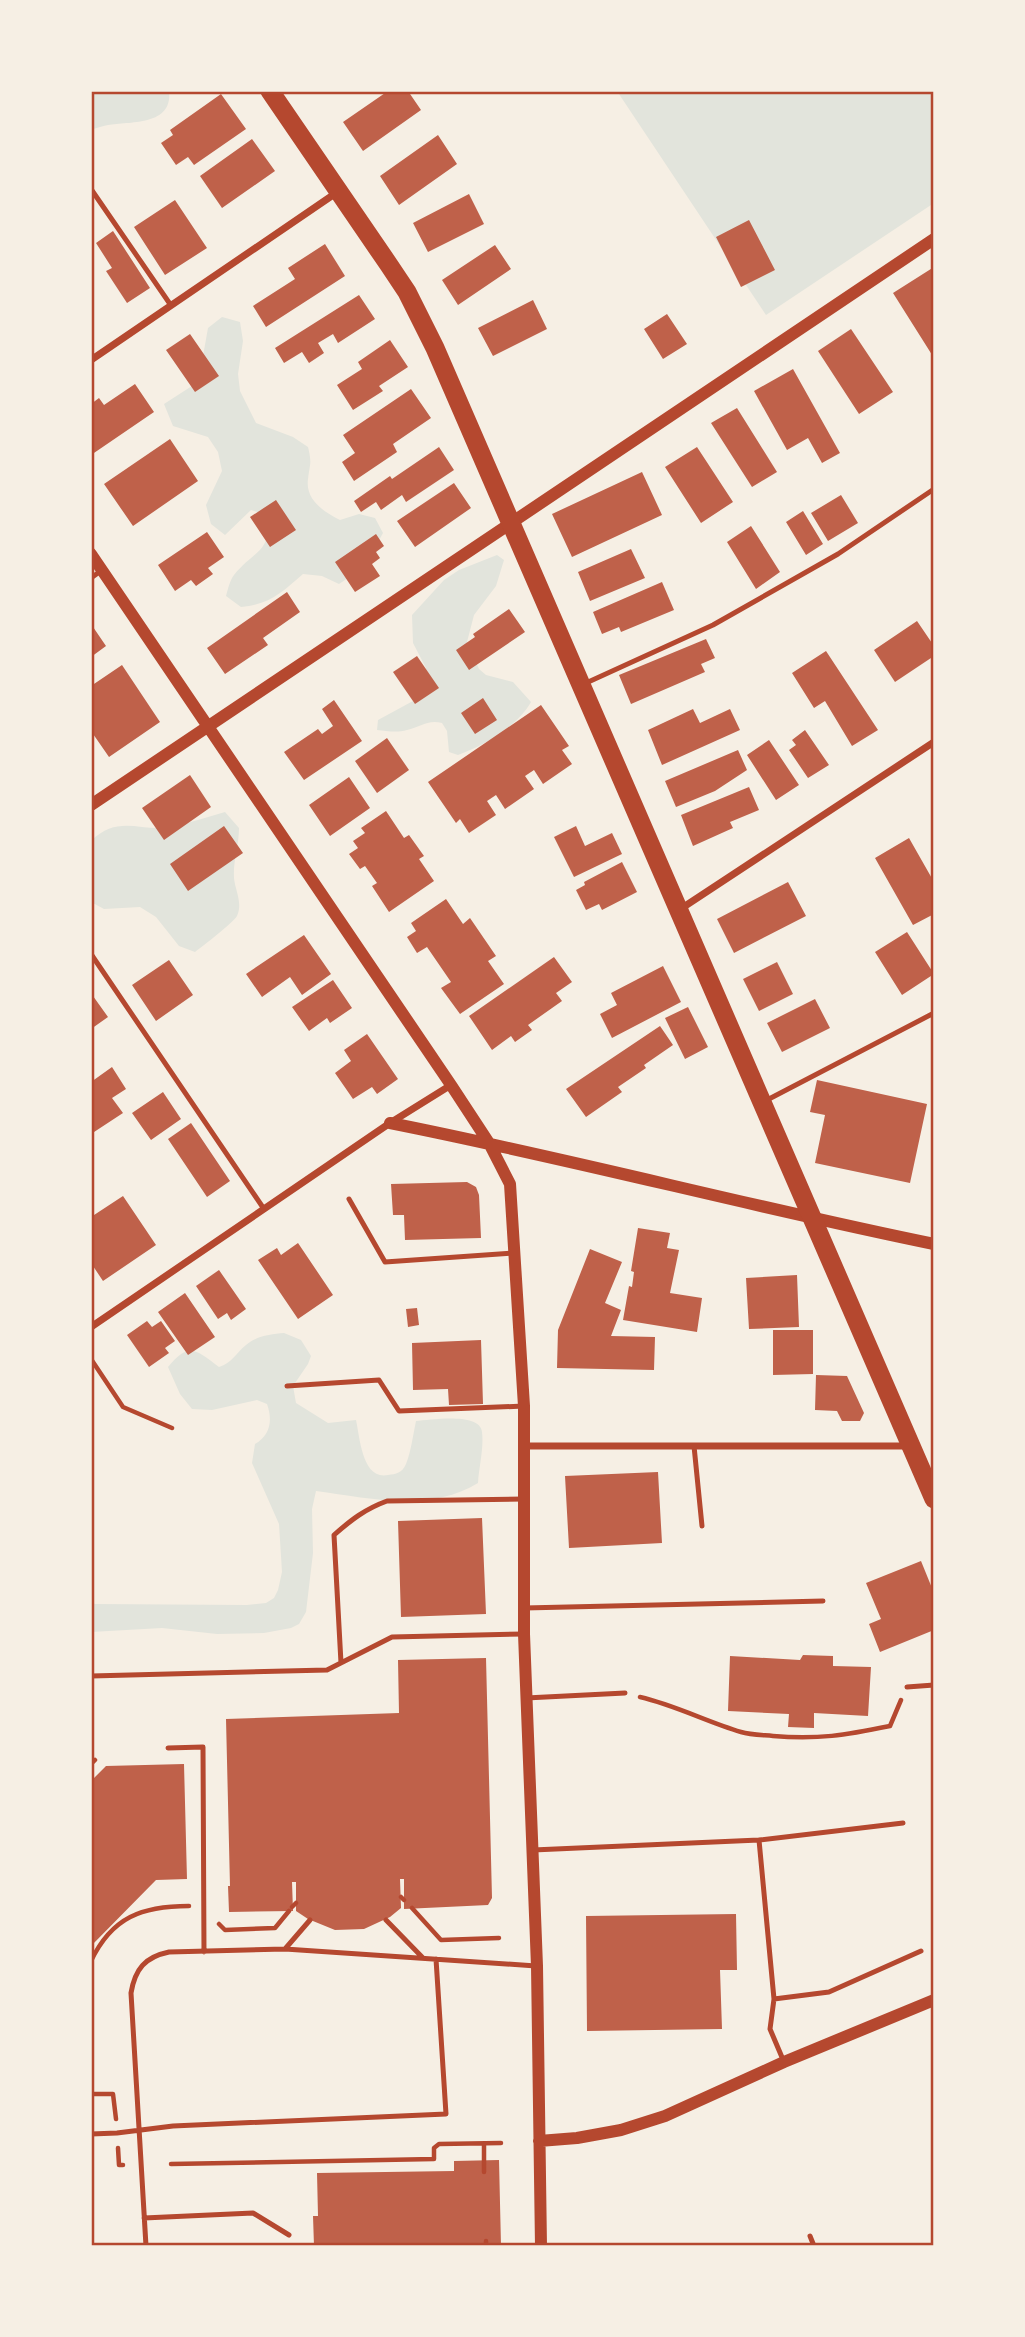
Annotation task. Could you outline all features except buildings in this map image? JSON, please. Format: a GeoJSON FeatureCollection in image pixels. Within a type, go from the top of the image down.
{"type":"FeatureCollection","features":[{"type":"Feature","properties":{"kind":"highway"},"geometry":{"type":"LineString","coordinates":[[270,91],[401,283],[421,320],[934,1499]]}},
{"type":"Feature","properties":{"kind":"street"},"geometry":{"type":"LineString","coordinates":[[91,360],[339,191]]}},
{"type":"Feature","properties":{"kind":"street"},"geometry":{"type":"LineString","coordinates":[[91,805],[934,239]]}},
{"type":"Feature","properties":{"kind":"street"},"geometry":{"type":"LineString","coordinates":[[91,554],[451,1085],[489,1143],[510,1184],[524,1406],[524,1634],[537,1966],[541,2246]]}},
{"type":"Feature","properties":{"kind":"street"},"geometry":{"type":"LineString","coordinates":[[678,911],[934,742]]}},
{"type":"Feature","properties":{"kind":"street"},"geometry":{"type":"LineString","coordinates":[[91,1327],[390,1123],[451,1085]]}},
{"type":"Feature","properties":{"kind":"street"},"geometry":{"type":"LineString","coordinates":[[390,1123],[489,1143],[811,1219],[934,1244]]}},
{"type":"Feature","properties":{"kind":"street"},"geometry":{"type":"LineString","coordinates":[[524,1446],[911,1446]]}},
{"type":"Feature","properties":{"kind":"street"},"geometry":{"type":"LineString","coordinates":[[539,2141],[621,2130],[665,2116],[784,2062],[934,2000]]}},
{"type":"Feature","properties":{"kind":"lane"},"geometry":{"type":"LineString","coordinates":[[91,189],[170,304]]}},
{"type":"Feature","properties":{"kind":"lane"},"geometry":{"type":"LineString","coordinates":[[581,685],[713,625],[838,554],[934,489]]}},
{"type":"Feature","properties":{"kind":"lane"},"geometry":{"type":"LineString","coordinates":[[91,579],[102,570]]}},
{"type":"Feature","properties":{"kind":"lane"},"geometry":{"type":"LineString","coordinates":[[91,954],[264,1209]]}},
{"type":"Feature","properties":{"kind":"lane"},"geometry":{"type":"LineString","coordinates":[[762,1104],[934,1013]]}},
{"type":"Feature","properties":{"kind":"lane"},"geometry":{"type":"LineString","coordinates":[[349,1199],[385,1262],[514,1253]]}},
{"type":"Feature","properties":{"kind":"lane"},"geometry":{"type":"LineString","coordinates":[[287,1386],[379,1380],[399,1411],[524,1406]]}},
{"type":"Feature","properties":{"kind":"lane"},"geometry":{"type":"LineString","coordinates":[[694,1446],[702,1526]]}},
{"type":"Feature","properties":{"kind":"lane"},"geometry":{"type":"LineString","coordinates":[[341,1663],[334,1535],[367,1508],[397,1500],[524,1499]]}},
{"type":"Feature","properties":{"kind":"lane"},"geometry":{"type":"LineString","coordinates":[[524,1608],[824,1601]]}},
{"type":"Feature","properties":{"kind":"lane"},"geometry":{"type":"LineString","coordinates":[[91,1676],[327,1670],[393,1637],[524,1634]]}},
{"type":"Feature","properties":{"kind":"lane"},"geometry":{"type":"LineString","coordinates":[[907,1687],[934,1685]]}},
{"type":"Feature","properties":{"kind":"lane"},"geometry":{"type":"LineString","coordinates":[[526,1698],[625,1693]]}},
{"type":"Feature","properties":{"kind":"lane"},"geometry":{"type":"LineString","coordinates":[[168,1748],[203,1747],[204,1952]]}},
{"type":"Feature","properties":{"kind":"lane"},"geometry":{"type":"LineString","coordinates":[[532,1850],[759,1840],[903,1823]]}},
{"type":"Feature","properties":{"kind":"lane"},"geometry":{"type":"LineString","coordinates":[[759,1840],[774,1999],[770,2029],[784,2062]]}},
{"type":"Feature","properties":{"kind":"lane"},"geometry":{"type":"LineString","coordinates":[[285,1949],[310,1920]]}},
{"type":"Feature","properties":{"kind":"lane"},"geometry":{"type":"LineString","coordinates":[[386,1920],[423,1958]]}},
{"type":"Feature","properties":{"kind":"lane"},"geometry":{"type":"LineString","coordinates":[[146,2246],[131,1993],[134,1978],[141,1965],[154,1955],[169,1952],[285,1949],[537,1966]]}},
{"type":"Feature","properties":{"kind":"lane"},"geometry":{"type":"LineString","coordinates":[[774,1999],[829,1992],[921,1951]]}},
{"type":"Feature","properties":{"kind":"lane"},"geometry":{"type":"LineString","coordinates":[[91,2134],[173,2126],[446,2115],[436,1959]]}},
{"type":"Feature","properties":{"kind":"lane"},"geometry":{"type":"LineString","coordinates":[[144,2218],[253,2213],[289,2235]]}},
{"type":"Feature","properties":{"kind":"lane"},"geometry":{"type":"LineString","coordinates":[[810,2236],[814,2246]]}},
{"type":"Feature","properties":{"kind":"path"},"geometry":{"type":"LineString","coordinates":[[91,1359],[123,1407],[172,1428]]}},
{"type":"Feature","properties":{"kind":"path"},"geometry":{"type":"LineString","coordinates":[[625,1693],[662,1702],[695,1717],[745,1734],[801,1738],[836,1737],[890,1726],[907,1687]]}},
{"type":"Feature","properties":{"kind":"path"},"geometry":{"type":"LineString","coordinates":[[91,1961],[111,1929],[127,1917],[149,1909],[190,1906]]}},
{"type":"Feature","properties":{"kind":"path"},"geometry":{"type":"LineString","coordinates":[[219,1915],[219,1924],[225,1930],[275,1928],[293,1907]]}},
{"type":"Feature","properties":{"kind":"path"},"geometry":{"type":"LineString","coordinates":[[412,1908],[442,1940],[499,1938]]}},
{"type":"Feature","properties":{"kind":"path"},"geometry":{"type":"LineString","coordinates":[[91,2094],[113,2094],[116,2119]]}},
{"type":"Feature","properties":{"kind":"path"},"geometry":{"type":"LineString","coordinates":[[171,2164],[435,2159],[434,2148],[439,2144],[501,2143]]}},
{"type":"Feature","properties":{"kind":"path"},"geometry":{"type":"LineString","coordinates":[[484,2144],[484,2172]]}},
{"type":"Feature","properties":{"kind":"path"},"geometry":{"type":"LineString","coordinates":[[118,2148],[120,2165],[123,2165]]}},
{"type":"Feature","properties":{"kind":"shaded area"},"geometry":{"type":"Polygon","coordinates":[[[91,91],[169,91],[164,111],[157,116],[91,130],[91,91]]]}},
{"type":"Feature","properties":{"kind":"shaded area"},"geometry":{"type":"Polygon","coordinates":[[[617,91],[934,91],[934,203],[766,315],[617,91]]]}},
{"type":"Feature","properties":{"kind":"shaded area"},"geometry":{"type":"Polygon","coordinates":[[[222,317],[240,322],[243,341],[238,374],[240,391],[256,423],[293,437],[308,447],[309,493],[322,509],[340,520],[359,514],[375,518],[383,533],[364,562],[339,584],[322,576],[303,574],[282,592],[260,603],[241,607],[226,596],[234,575],[264,544],[269,527],[268,515],[251,510],[225,535],[211,524],[206,505],[222,471],[218,452],[208,437],[173,426],[164,404],[195,384],[208,328],[222,317]]]}},
{"type":"Feature","properties":{"kind":"shaded area"},"geometry":{"type":"Polygon","coordinates":[[[497,555],[504,560],[496,586],[474,615],[467,642],[479,669],[486,675],[513,682],[531,702],[525,711],[499,734],[458,755],[449,752],[447,731],[442,723],[428,723],[392,732],[377,730],[378,720],[413,701],[425,687],[426,668],[413,643],[412,615],[444,580],[459,570],[497,555]]]}},
{"type":"Feature","properties":{"kind":"shaded area"},"geometry":{"type":"Polygon","coordinates":[[[225,812],[239,828],[234,872],[239,911],[230,924],[195,952],[179,946],[156,917],[140,907],[104,909],[91,902],[91,841],[101,833],[120,826],[170,827],[225,812]]]}},
{"type":"Feature","properties":{"kind":"shaded area"},"geometry":{"type":"Polygon","coordinates":[[[284,1333],[301,1340],[311,1356],[293,1386],[296,1403],[328,1423],[356,1420],[364,1456],[373,1471],[379,1475],[388,1475],[403,1469],[416,1421],[464,1419],[479,1426],[482,1432],[478,1483],[459,1492],[419,1501],[316,1491],[312,1509],[313,1553],[306,1612],[299,1624],[291,1628],[264,1633],[217,1634],[162,1628],[91,1632],[91,1602],[247,1605],[266,1603],[274,1598],[282,1572],[279,1524],[252,1463],[255,1444],[269,1427],[267,1404],[257,1400],[212,1410],[192,1409],[180,1394],[168,1367],[181,1354],[192,1351],[198,1352],[219,1367],[254,1339],[284,1333]]]}}]}
